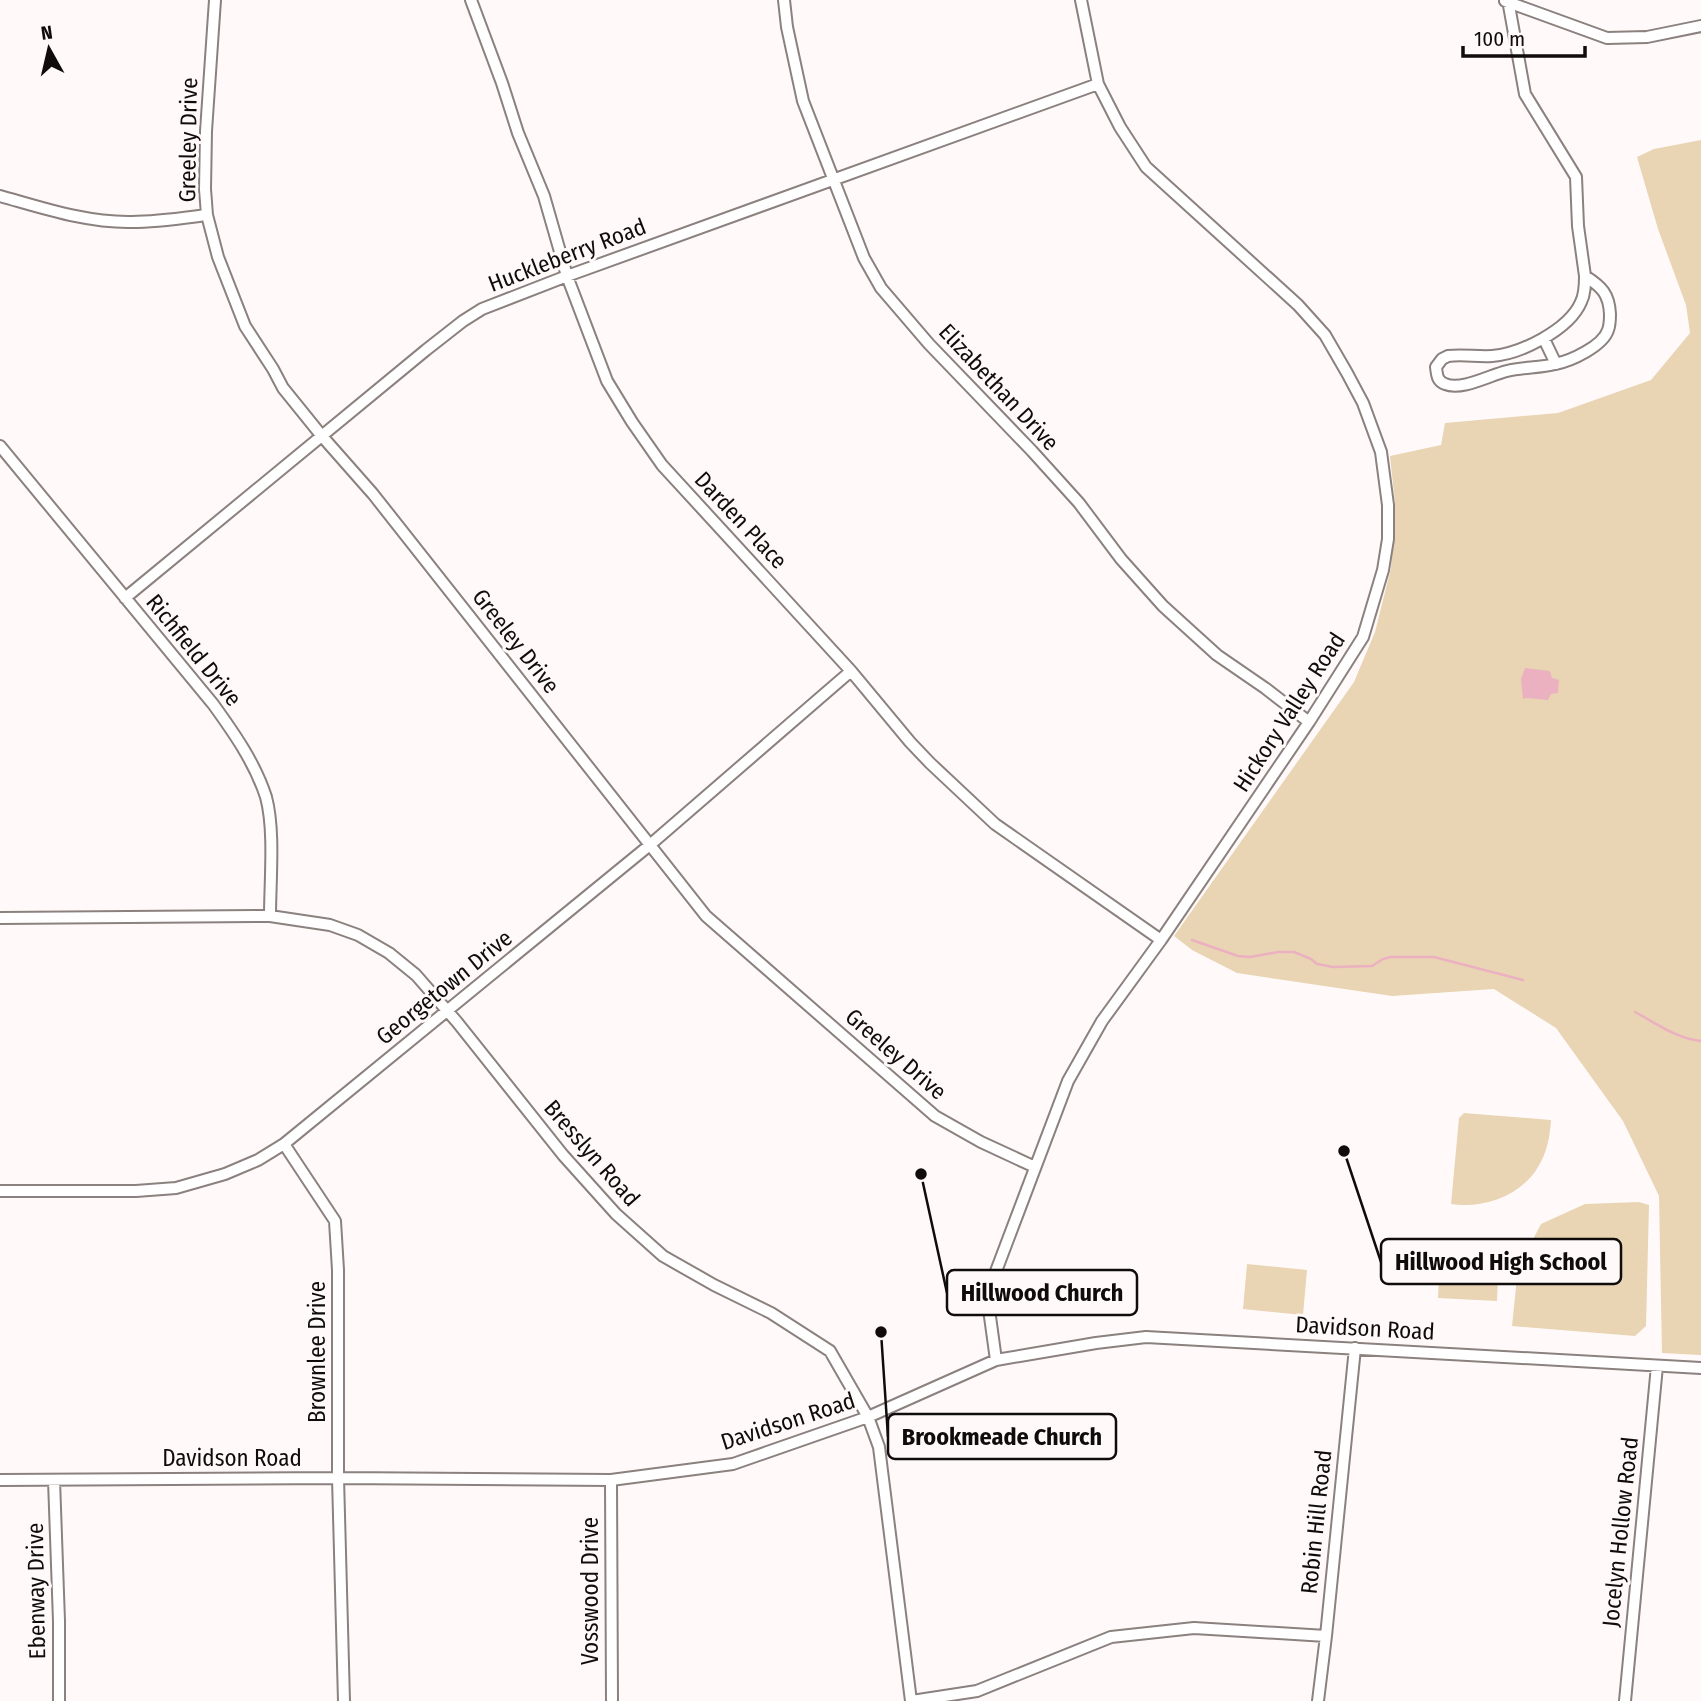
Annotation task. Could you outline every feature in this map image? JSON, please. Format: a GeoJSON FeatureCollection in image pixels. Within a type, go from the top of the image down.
{"type":"FeatureCollection","features":[{"type":"Feature","properties":{"kind":"street","name":"Greeley Drive"},"geometry":{"type":"LineString","coordinates":[[215,0],[206,131],[207,215],[218,257],[245,326],[284,388],[373,494],[706,916],[930,1112],[981,1142],[1035,1167]]}},
{"type":"Feature","properties":{"kind":"street","name":"Darden Place"},"geometry":{"type":"LineString","coordinates":[[471,0],[518,133],[544,196],[567,276],[607,381],[662,465],[851,671],[930,764],[995,824],[1161,940]]}},
{"type":"Feature","properties":{"kind":"street","name":"Elizabethan Drive"},"geometry":{"type":"LineString","coordinates":[[784,0],[803,101],[864,258],[877,282],[929,344],[1079,503],[1121,559],[1163,606],[1217,655],[1309,722]]}},
{"type":"Feature","properties":{"kind":"street","name":"Hickory Valley Road"},"geometry":{"type":"LineString","coordinates":[[996,1360],[987,1295],[1068,1081],[1102,1021],[1161,940],[1309,722],[1363,637],[1383,570],[1388,539],[1381,452],[1363,403],[1325,335],[1298,305],[1146,167],[1120,127],[1098,84],[1081,0]]}},
{"type":"Feature","properties":{"kind":"street"},"geometry":{"type":"LineString","coordinates":[[1506,1],[1607,38],[1647,37],[1701,26]]}},
{"type":"Feature","properties":{"kind":"street"},"geometry":{"type":"LineString","coordinates":[[1506,1],[1525,94],[1576,177],[1578,226],[1586,276],[1581,302],[1575,313],[1544,339],[1519,350],[1493,356],[1448,356],[1436,367],[1437,377],[1442,384],[1464,385],[1510,370],[1556,364],[1585,352],[1608,332],[1610,320],[1609,300],[1599,285],[1586,276]]}},
{"type":"Feature","properties":{"kind":"street","name":"Huckleberry Road"},"geometry":{"type":"LineString","coordinates":[[125,598],[321,435],[463,321],[482,309],[1098,84]]}},
{"type":"Feature","properties":{"kind":"street"},"geometry":{"type":"LineString","coordinates":[[0,196],[70,215],[111,221],[133,222],[207,215]]}},
{"type":"Feature","properties":{"kind":"street"},"geometry":{"type":"LineString","coordinates":[[1544,339],[1556,364]]}},
{"type":"Feature","properties":{"kind":"street","name":"Richfield Drive"},"geometry":{"type":"LineString","coordinates":[[0,446],[213,704],[238,740],[256,772],[266,799],[271,828],[270,916]]}},
{"type":"Feature","properties":{"kind":"street","name":"Georgetown Drive"},"geometry":{"type":"LineString","coordinates":[[0,1191],[136,1191],[176,1188],[225,1174],[258,1160],[284,1144],[651,844],[851,671]]}},
{"type":"Feature","properties":{"kind":"street","name":"Bresslyn Road"},"geometry":{"type":"LineString","coordinates":[[0,918],[270,916],[330,925],[358,935],[389,953],[412,971],[563,1155],[616,1214],[663,1256],[714,1285],[771,1312],[830,1351],[868,1417],[880,1447],[911,1701]]}},
{"type":"Feature","properties":{"kind":"street","name":"Brownlee Drive"},"geometry":{"type":"LineString","coordinates":[[284,1144],[335,1220],[344,1701]]}},
{"type":"Feature","properties":{"kind":"street","name":"Davidson Road"},"geometry":{"type":"LineString","coordinates":[[0,1480],[611,1480],[733,1464],[868,1417],[996,1360],[1146,1337],[1701,1368]]}},
{"type":"Feature","properties":{"kind":"street","name":"Robin Hill Road"},"geometry":{"type":"LineString","coordinates":[[1318,1701],[1355,1348]]}},
{"type":"Feature","properties":{"kind":"street","name":"Jocelyn Hollow Road"},"geometry":{"type":"LineString","coordinates":[[1625,1701],[1657,1366]]}},
{"type":"Feature","properties":{"kind":"street","name":"Ebenway Drive"},"geometry":{"type":"LineString","coordinates":[[54,1480],[60,1701]]}},
{"type":"Feature","properties":{"kind":"street","name":"Vosswood Drive"},"geometry":{"type":"LineString","coordinates":[[611,1480],[612,1701]]}},
{"type":"Feature","properties":{"kind":"street"},"geometry":{"type":"LineString","coordinates":[[911,1701],[977,1692],[1111,1637],[1194,1628],[1326,1636]]}},
{"type":"Feature","properties":{"kind":"shaded area"},"geometry":{"type":"Polygon","coordinates":[[[1701,140],[1701,1355],[1662,1353],[1659,1196],[1623,1121],[1556,1028],[1494,989],[1392,996],[1237,973],[1192,950],[1174,936],[1354,682],[1375,632],[1391,568],[1395,503],[1390,456],[1441,445],[1445,423],[1558,413],[1651,380],[1690,333],[1686,305],[1658,229],[1637,157],[1654,149],[1701,140]]]}},
{"type":"Feature","properties":{"kind":"shaded area"},"geometry":{"type":"Polygon","coordinates":[[[1525,668],[1550,671],[1552,678],[1559,680],[1558,693],[1551,694],[1548,700],[1523,699],[1521,679],[1525,668]]]}},
{"type":"Feature","properties":{"kind":"shaded area"},"geometry":{"type":"Polygon","coordinates":[[[1464,1113],[1551,1120],[1544,1156],[1522,1186],[1488,1202],[1451,1204],[1459,1118],[1464,1113]]]}},
{"type":"Feature","properties":{"kind":"shaded area"},"geometry":{"type":"Polygon","coordinates":[[[1639,1202],[1649,1205],[1646,1326],[1635,1336],[1512,1326],[1518,1268],[1541,1224],[1585,1204],[1639,1202]]]}},
{"type":"Feature","properties":{"kind":"shaded area"},"geometry":{"type":"Polygon","coordinates":[[[1440,1252],[1499,1255],[1497,1301],[1438,1298],[1440,1252]]]}},
{"type":"Feature","properties":{"kind":"shaded area"},"geometry":{"type":"Polygon","coordinates":[[[1247,1264],[1307,1270],[1303,1315],[1243,1309],[1247,1264]]]}},
{"type":"Feature","properties":{"kind":"waterway"},"geometry":{"type":"LineString","coordinates":[[1192,940],[1238,956],[1294,952],[1317,964],[1333,967],[1372,966],[1391,957],[1434,957],[1523,980]]}},
{"type":"Feature","properties":{"kind":"waterway"},"geometry":{"type":"LineString","coordinates":[[1635,1012],[1675,1034],[1701,1041]]}},
{"type":"Feature","properties":{"kind":"place","name":"Hillwood High School"},"geometry":{"type":"Point","coordinates":[1344,1151]}},
{"type":"Feature","properties":{"kind":"place","name":"Hillwood Church"},"geometry":{"type":"Point","coordinates":[921,1174]}},
{"type":"Feature","properties":{"kind":"place","name":"Brookmeade Church"},"geometry":{"type":"Point","coordinates":[881,1332]}}]}
